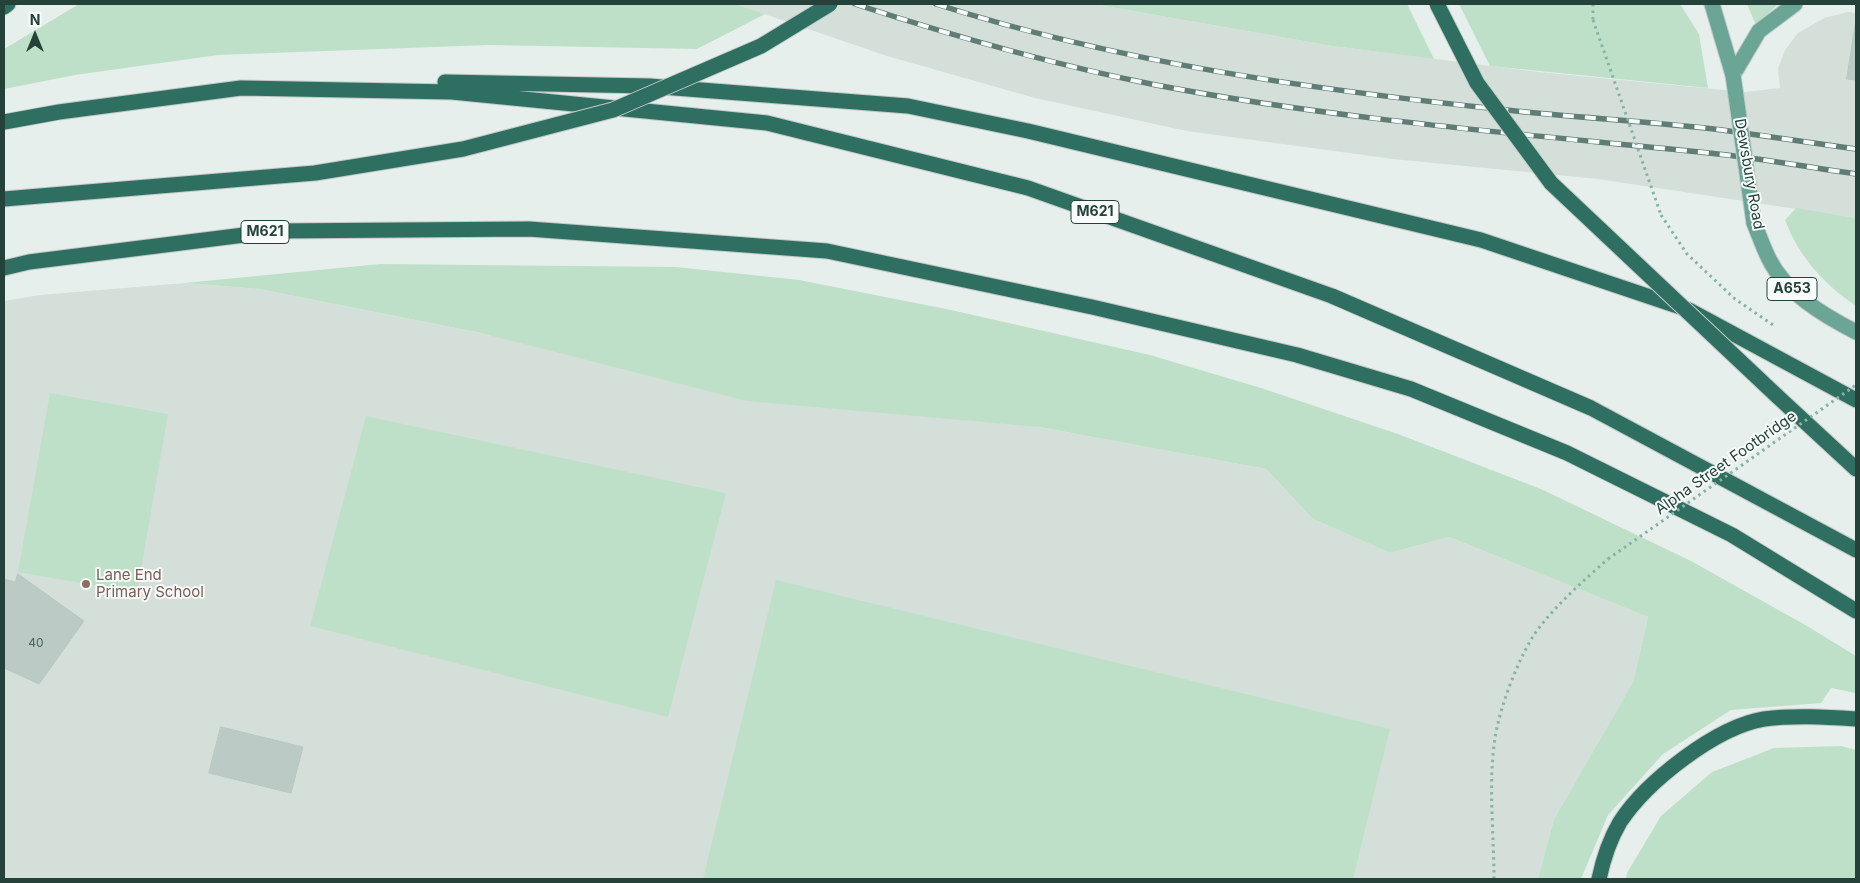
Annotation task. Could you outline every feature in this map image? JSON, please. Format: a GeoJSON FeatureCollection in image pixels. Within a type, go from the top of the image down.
{"type":"FeatureCollection","features":[{"type":"Feature","properties":{"kind":"highway"},"geometry":{"type":"LineString","coordinates":[[4,7],[8,4]]}},
{"type":"Feature","properties":{"kind":"highway"},"geometry":{"type":"LineString","coordinates":[[4,199],[316,173],[463,149],[613,110],[761,46],[830,4]]}},
{"type":"Feature","properties":{"kind":"highway"},"geometry":{"type":"LineString","coordinates":[[1437,4],[1477,83],[1551,183],[1856,470]]}},
{"type":"Feature","properties":{"kind":"highway"},"geometry":{"type":"LineString","coordinates":[[274,88],[432,82],[649,86],[908,106],[1028,131],[1482,240],[1689,310],[1856,400]]}},
{"type":"Feature","properties":{"kind":"highway","name":"M621"},"geometry":{"type":"LineString","coordinates":[[4,122],[59,112],[241,88],[274,88],[452,92],[767,123],[1028,188],[1332,296],[1591,408],[1856,550]]}},
{"type":"Feature","properties":{"kind":"highway","name":"M621"},"geometry":{"type":"LineString","coordinates":[[4,268],[29,262],[276,231],[529,230],[828,251],[1092,307],[1288,353],[1411,389],[1567,453],[1723,531],[1856,611]]}},
{"type":"Feature","properties":{"kind":"highway"},"geometry":{"type":"LineString","coordinates":[[1600,879],[1603,860],[1620,822],[1652,786],[1691,752],[1721,735],[1763,720],[1817,717],[1856,719]]}},
{"type":"Feature","properties":{"kind":"main road","name":"Dewsbury Road"},"geometry":{"type":"LineString","coordinates":[[1712,4],[1733,75],[1754,223],[1769,260],[1793,291],[1828,318],[1856,332]]}},
{"type":"Feature","properties":{"kind":"main road"},"geometry":{"type":"LineString","coordinates":[[1733,75],[1759,31],[1795,4]]}},
{"type":"Feature","properties":{"kind":"path"},"geometry":{"type":"LineString","coordinates":[[1594,4],[1593,20],[1661,215],[1687,254],[1735,299],[1781,331]]}},
{"type":"Feature","properties":{"kind":"path","name":"Alpha Street Footbridge"},"geometry":{"type":"LineString","coordinates":[[1494,879],[1493,787],[1495,738],[1513,678],[1532,638],[1574,588],[1608,559],[1856,386]]}},
{"type":"Feature","properties":{"kind":"shaded area"},"geometry":{"type":"Polygon","coordinates":[[[735,4],[1093,4],[1332,46],[1539,72],[1745,92],[1780,88],[1778,69],[1785,50],[1798,33],[1824,18],[1848,12],[1856,13],[1856,218],[1598,179],[1393,159],[1187,131],[1035,98],[887,56],[735,4]]]}},
{"type":"Feature","properties":{"kind":"shaded area"},"geometry":{"type":"Polygon","coordinates":[[[185,283],[259,289],[481,333],[1039,427],[1266,469],[1313,519],[1390,553],[1449,537],[1648,617],[1633,682],[1554,819],[1538,879],[4,879],[4,301],[40,295],[185,283]]]}},
{"type":"Feature","properties":{"kind":"green space"},"geometry":{"type":"Polygon","coordinates":[[[79,4],[735,4],[765,14],[697,49],[488,45],[218,55],[75,75],[4,89],[4,49],[79,4]]]}},
{"type":"Feature","properties":{"kind":"green space"},"geometry":{"type":"Polygon","coordinates":[[[1093,4],[1407,4],[1434,59],[1332,46],[1093,4]]]}},
{"type":"Feature","properties":{"kind":"green space"},"geometry":{"type":"Polygon","coordinates":[[[1459,4],[1680,4],[1699,34],[1708,88],[1490,66],[1459,4]]]}},
{"type":"Feature","properties":{"kind":"green space"},"geometry":{"type":"Polygon","coordinates":[[[1747,4],[1778,4],[1756,25],[1747,4]]]}},
{"type":"Feature","properties":{"kind":"green space"},"geometry":{"type":"Polygon","coordinates":[[[1796,208],[1856,218],[1856,306],[1823,279],[1805,258],[1785,220],[1796,208]]]}},
{"type":"Feature","properties":{"kind":"green space"},"geometry":{"type":"Polygon","coordinates":[[[380,264],[676,267],[799,280],[951,310],[1150,355],[1261,388],[1398,434],[1541,489],[1691,561],[1807,626],[1856,656],[1856,693],[1831,688],[1821,703],[1731,710],[1663,754],[1608,815],[1581,879],[1538,879],[1554,819],[1633,682],[1648,617],[1449,537],[1390,553],[1313,519],[1266,469],[1039,427],[747,401],[481,333],[259,289],[185,283],[380,264]]]}},
{"type":"Feature","properties":{"kind":"green space"},"geometry":{"type":"Polygon","coordinates":[[[50,393],[168,414],[137,593],[18,572],[50,393]]]}},
{"type":"Feature","properties":{"kind":"green space"},"geometry":{"type":"Polygon","coordinates":[[[366,416],[726,493],[668,717],[310,626],[366,416]]]}},
{"type":"Feature","properties":{"kind":"green space"},"geometry":{"type":"Polygon","coordinates":[[[776,580],[1390,729],[1353,879],[703,879],[776,580]]]}},
{"type":"Feature","properties":{"kind":"green space"},"geometry":{"type":"Polygon","coordinates":[[[1841,746],[1856,750],[1856,879],[1626,879],[1627,873],[1661,816],[1712,772],[1774,748],[1841,746]]]}},
{"type":"Feature","properties":{"kind":"building"},"geometry":{"type":"Polygon","coordinates":[[[1856,20],[1856,80],[1847,79],[1856,20]]]}},
{"type":"Feature","properties":{"kind":"building","name":"Lane End Primary School"},"geometry":{"type":"Polygon","coordinates":[[[18,574],[84,621],[39,684],[4,668],[4,579],[15,582],[18,574]]]}},
{"type":"Feature","properties":{"kind":"building"},"geometry":{"type":"Polygon","coordinates":[[[221,727],[303,747],[291,793],[209,773],[221,727]]]}},
{"type":"Feature","properties":{"kind":"railway"},"geometry":{"type":"LineString","coordinates":[[855,4],[1042,59],[1156,85],[1225,97],[1294,108],[1432,125],[1727,155],[1856,174]]}},
{"type":"Feature","properties":{"kind":"railway"},"geometry":{"type":"LineString","coordinates":[[936,4],[1005,25],[1076,43],[1218,72],[1435,102],[1722,130],[1856,149]]}},
{"type":"Feature","properties":{"kind":"place","name":"Lane End Primary School"},"geometry":{"type":"Point","coordinates":[86,584]}}]}
